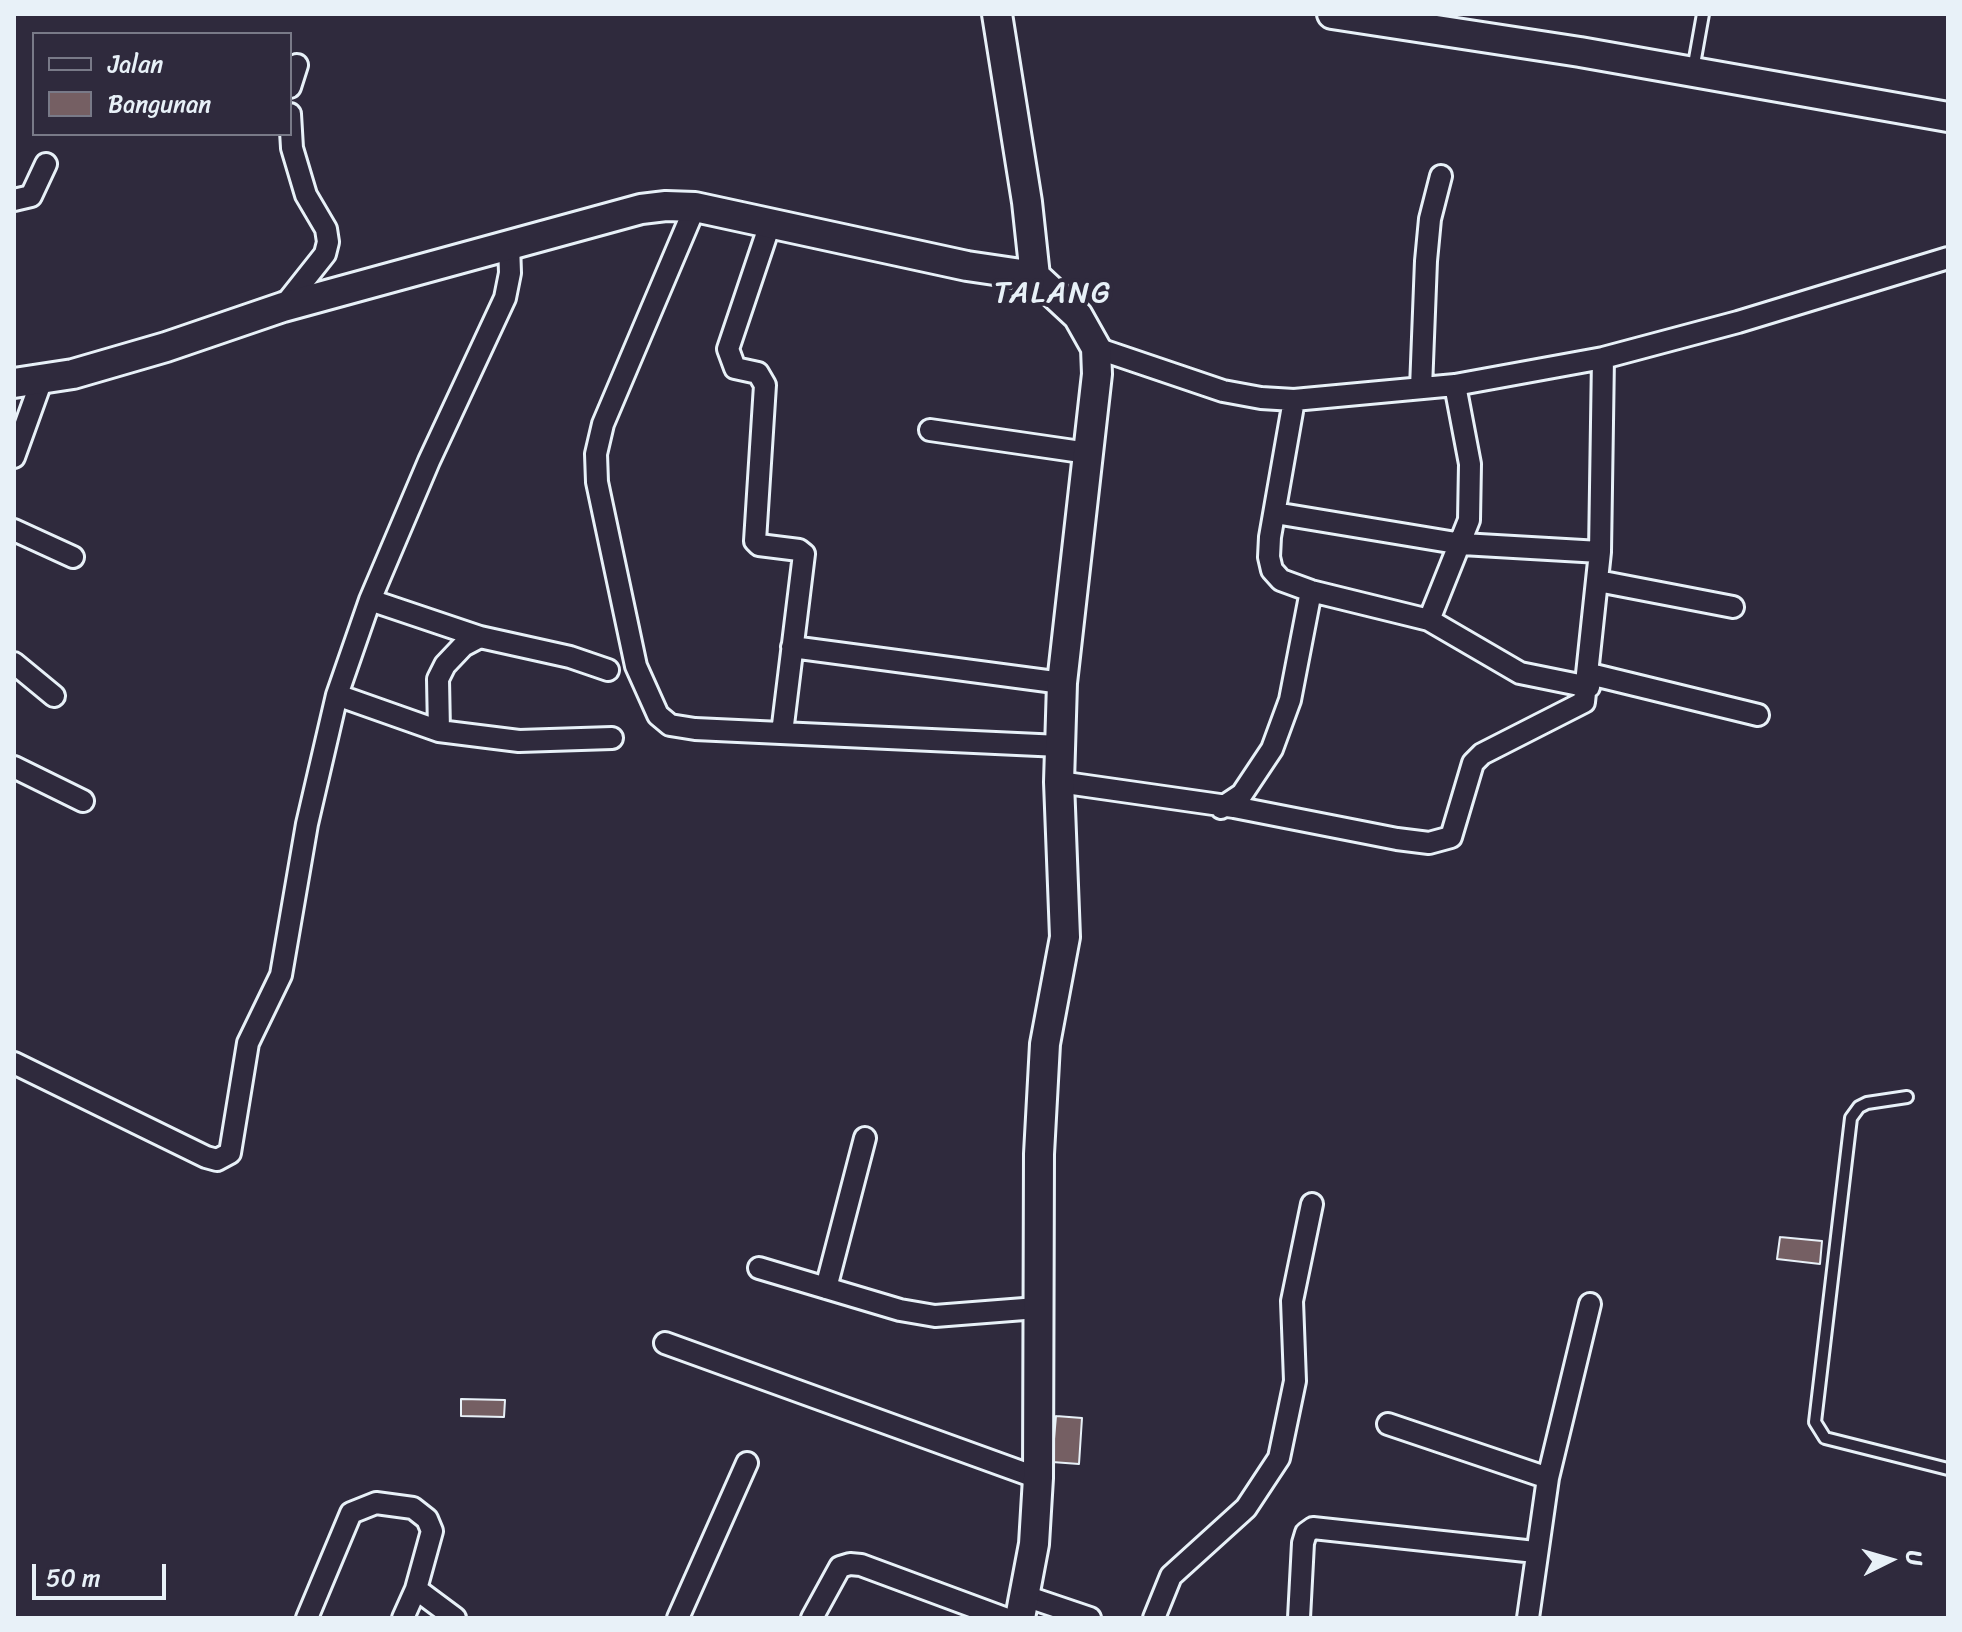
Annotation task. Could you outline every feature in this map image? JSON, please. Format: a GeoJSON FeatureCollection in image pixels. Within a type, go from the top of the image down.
{"type":"FeatureCollection","features":[{"type":"Feature","properties":{"kind":"street"},"geometry":{"type":"LineString","coordinates":[[997,14],[1035,276]]}},
{"type":"Feature","properties":{"kind":"street"},"geometry":{"type":"LineString","coordinates":[[1332,14],[1367,17],[1948,117]]}},
{"type":"Feature","properties":{"kind":"street"},"geometry":{"type":"LineString","coordinates":[[292,81],[297,65]]}},
{"type":"Feature","properties":{"kind":"street"},"geometry":{"type":"LineString","coordinates":[[283,307],[325,254],[328,242],[326,229],[306,195],[291,136]]}},
{"type":"Feature","properties":{"kind":"street"},"geometry":{"type":"LineString","coordinates":[[14,200],[31,196],[46,164]]}},
{"type":"Feature","properties":{"kind":"street"},"geometry":{"type":"LineString","coordinates":[[1421,388],[1426,261],[1430,219],[1441,176]]}},
{"type":"Feature","properties":{"kind":"street"},"geometry":{"type":"LineString","coordinates":[[14,457],[27,382],[166,347],[283,307],[641,209],[677,205],[695,207],[979,269],[1035,276],[1078,316],[1096,348],[1095,403],[1062,683],[1059,782],[1065,937],[1045,1044],[1037,1308],[1038,1478],[1034,1544],[1022,1607],[1090,1618]]}},
{"type":"Feature","properties":{"kind":"street"},"geometry":{"type":"LineString","coordinates":[[695,207],[603,424],[596,454],[597,482],[636,666],[658,715],[670,725],[695,729],[1060,746]]}},
{"type":"Feature","properties":{"kind":"street"},"geometry":{"type":"LineString","coordinates":[[770,224],[728,349],[735,368],[758,373],[765,385],[755,541],[759,545],[799,550],[804,554],[782,733]]}},
{"type":"Feature","properties":{"kind":"street"},"geometry":{"type":"LineString","coordinates":[[14,1063],[206,1157],[217,1160],[230,1153],[248,1043],[281,975],[307,824],[337,695],[370,600],[429,461],[505,298],[510,273],[509,244]]}},
{"type":"Feature","properties":{"kind":"street"},"geometry":{"type":"LineString","coordinates":[[1096,348],[1223,391],[1294,400],[1455,385],[1603,358],[1738,322],[1948,258]]}},
{"type":"Feature","properties":{"kind":"street"},"geometry":{"type":"LineString","coordinates":[[1059,782],[1397,839],[1442,842],[1456,830],[1473,763],[1482,754],[1574,710],[1584,702],[1589,680],[1600,552],[1603,358]]}},
{"type":"Feature","properties":{"kind":"street"},"geometry":{"type":"LineString","coordinates":[[1429,620],[1462,544],[1472,492],[1455,385]]}},
{"type":"Feature","properties":{"kind":"street"},"geometry":{"type":"LineString","coordinates":[[1294,400],[1269,557],[1272,570],[1281,580],[1311,591],[1429,620],[1520,673],[1589,680],[1758,715]]}},
{"type":"Feature","properties":{"kind":"street"},"geometry":{"type":"LineString","coordinates":[[930,430],[1088,453]]}},
{"type":"Feature","properties":{"kind":"street"},"geometry":{"type":"LineString","coordinates":[[1275,513],[1462,544],[1600,552]]}},
{"type":"Feature","properties":{"kind":"street"},"geometry":{"type":"LineString","coordinates":[[14,530],[73,557]]}},
{"type":"Feature","properties":{"kind":"street"},"geometry":{"type":"LineString","coordinates":[[1598,581],[1733,607]]}},
{"type":"Feature","properties":{"kind":"street"},"geometry":{"type":"LineString","coordinates":[[1221,808],[1242,794],[1258,774],[1276,738],[1290,700],[1311,591]]}},
{"type":"Feature","properties":{"kind":"street"},"geometry":{"type":"LineString","coordinates":[[370,600],[480,637],[570,657],[608,670]]}},
{"type":"Feature","properties":{"kind":"street"},"geometry":{"type":"LineString","coordinates":[[439,731],[438,679],[445,665],[463,646],[480,637]]}},
{"type":"Feature","properties":{"kind":"street"},"geometry":{"type":"LineString","coordinates":[[792,647],[1062,683]]}},
{"type":"Feature","properties":{"kind":"street"},"geometry":{"type":"LineString","coordinates":[[14,663],[54,696]]}},
{"type":"Feature","properties":{"kind":"street"},"geometry":{"type":"LineString","coordinates":[[337,695],[439,731],[519,741],[612,738]]}},
{"type":"Feature","properties":{"kind":"street"},"geometry":{"type":"LineString","coordinates":[[14,767],[83,801]]}},
{"type":"Feature","properties":{"kind":"street"},"geometry":{"type":"LineString","coordinates":[[826,1288],[865,1138]]}},
{"type":"Feature","properties":{"kind":"street"},"geometry":{"type":"LineString","coordinates":[[1154,1618],[1171,1576],[1246,1508],[1279,1458],[1295,1381],[1292,1301],[1312,1204]]}},
{"type":"Feature","properties":{"kind":"street"},"geometry":{"type":"LineString","coordinates":[[759,1268],[935,1316],[1037,1308]]}},
{"type":"Feature","properties":{"kind":"street"},"geometry":{"type":"LineString","coordinates":[[1528,1618],[1535,1552],[1548,1478],[1590,1304]]}},
{"type":"Feature","properties":{"kind":"street"},"geometry":{"type":"LineString","coordinates":[[665,1343],[1038,1478]]}},
{"type":"Feature","properties":{"kind":"street"},"geometry":{"type":"LineString","coordinates":[[1388,1424],[1548,1478]]}},
{"type":"Feature","properties":{"kind":"street"},"geometry":{"type":"LineString","coordinates":[[678,1618],[747,1463]]}},
{"type":"Feature","properties":{"kind":"street"},"geometry":{"type":"LineString","coordinates":[[307,1618],[351,1513],[364,1505],[394,1503],[413,1508],[427,1519],[432,1531],[416,1589],[403,1618]]}},
{"type":"Feature","properties":{"kind":"street"},"geometry":{"type":"LineString","coordinates":[[1299,1618],[1303,1543],[1306,1533],[1313,1528],[1535,1552]]}},
{"type":"Feature","properties":{"kind":"street"},"geometry":{"type":"LineString","coordinates":[[812,1618],[840,1567],[850,1564],[861,1565],[1004,1618]]}},
{"type":"Feature","properties":{"kind":"street"},"geometry":{"type":"LineString","coordinates":[[416,1589],[455,1618]]}},
{"type":"Feature","properties":{"kind":"lane"},"geometry":{"type":"LineString","coordinates":[[1693,72],[1703,14]]}},
{"type":"Feature","properties":{"kind":"lane"},"geometry":{"type":"LineString","coordinates":[[1907,1097],[1867,1103],[1859,1107],[1851,1118],[1815,1422],[1825,1438],[1948,1469]]}},
{"type":"Feature","properties":{"kind":"building"},"geometry":{"type":"Polygon","coordinates":[[[1780,1237],[1822,1241],[1820,1264],[1777,1259],[1780,1237]]]}},
{"type":"Feature","properties":{"kind":"building"},"geometry":{"type":"Polygon","coordinates":[[[461,1399],[505,1400],[504,1417],[461,1416],[461,1399]]]}},
{"type":"Feature","properties":{"kind":"building"},"geometry":{"type":"Polygon","coordinates":[[[1056,1416],[1082,1418],[1079,1464],[1052,1462],[1056,1416]]]}},
{"type":"Feature","properties":{"kind":"district","name":"TALANG"},"geometry":{"type":"Point","coordinates":[1053,294]}}]}
